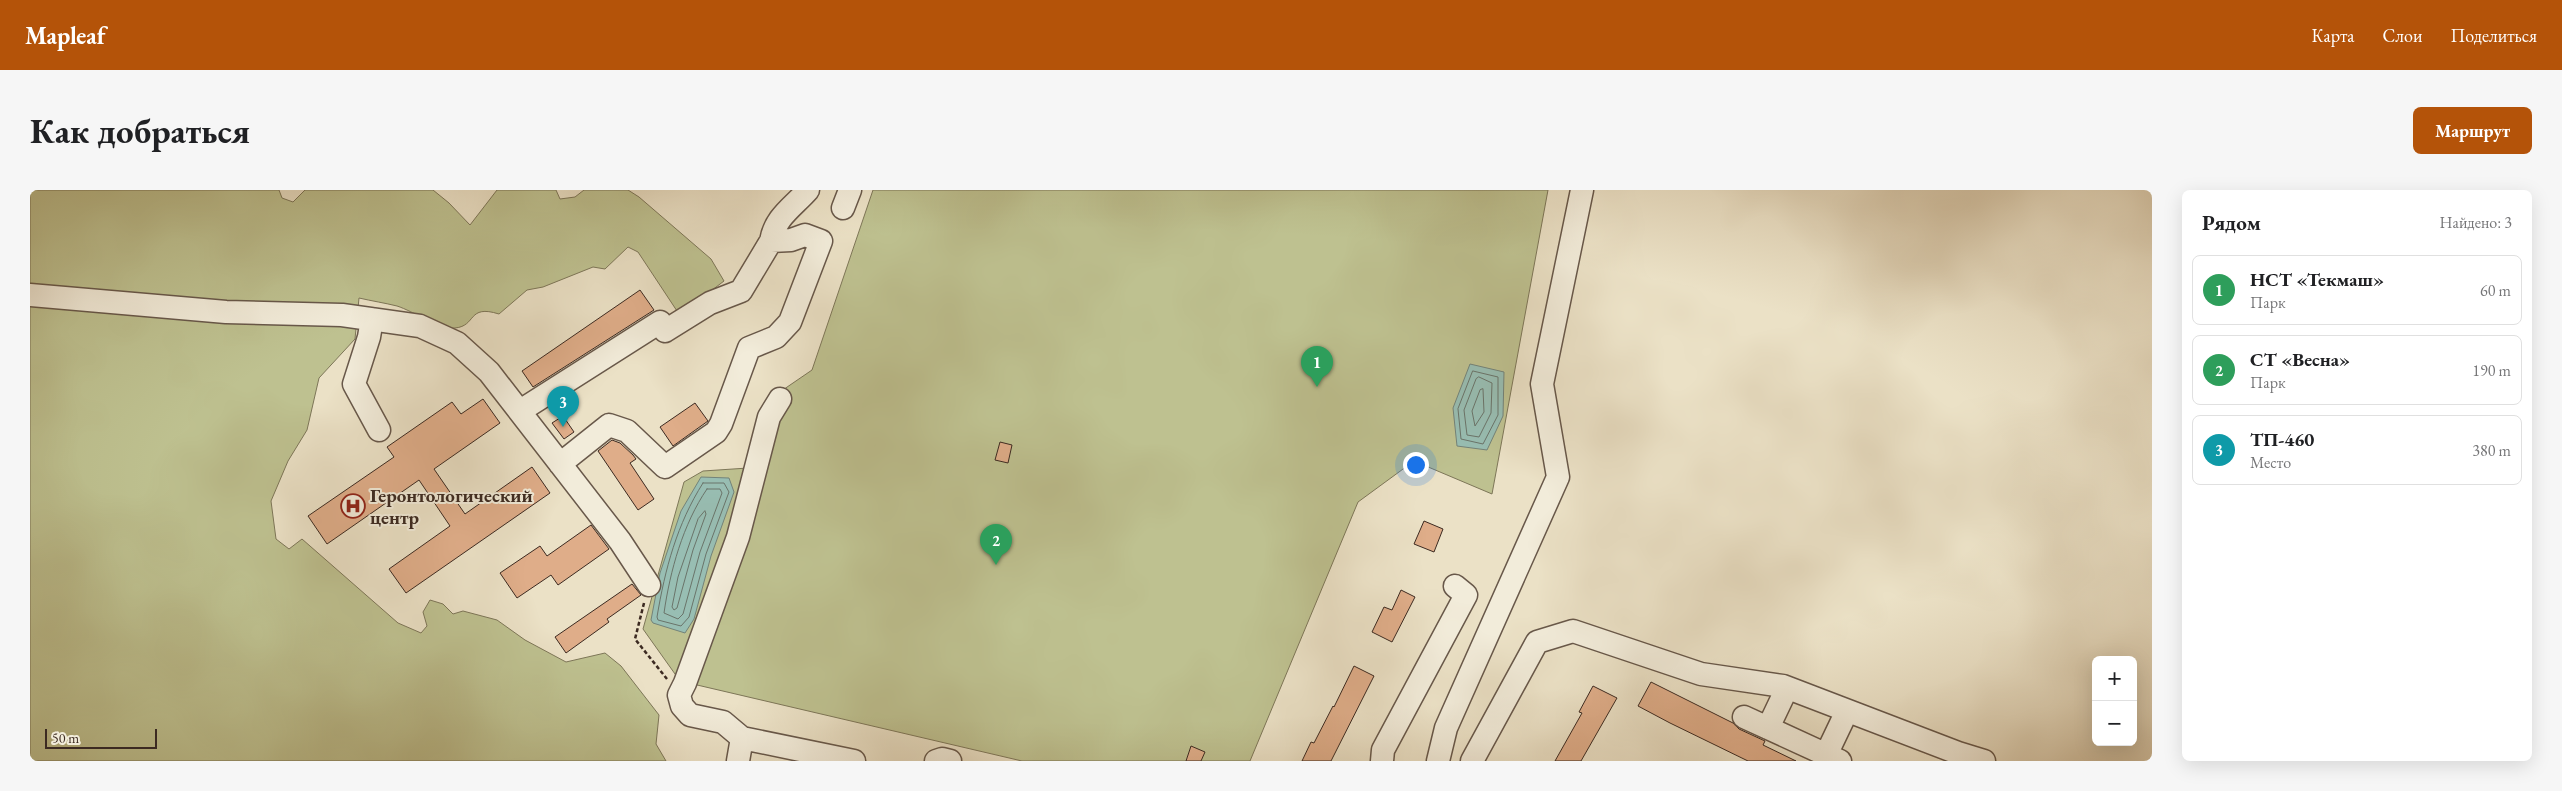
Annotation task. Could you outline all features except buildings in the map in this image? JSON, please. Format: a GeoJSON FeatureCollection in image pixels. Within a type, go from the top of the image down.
{"type":"FeatureCollection","features":[{"type":"Feature","properties":{"kind":"street"},"geometry":{"type":"LineString","coordinates":[[520,411],[660,322],[665,331],[710,303],[741,290],[771,241],[773,228],[781,216],[808,190]]}},
{"type":"Feature","properties":{"kind":"street"},"geometry":{"type":"LineString","coordinates":[[1438,761],[1446,728],[1558,477],[1542,384],[1582,190]]}},
{"type":"Feature","properties":{"kind":"street"},"geometry":{"type":"LineString","coordinates":[[560,464],[608,425],[627,430],[665,467],[716,432],[721,424],[749,348],[776,337],[790,322],[821,241],[805,235],[791,240],[771,241]]}},
{"type":"Feature","properties":{"kind":"street"},"geometry":{"type":"LineString","coordinates":[[30,295],[123,305],[226,312],[342,315],[420,326],[457,343],[489,372],[520,411],[620,541],[649,585]]}},
{"type":"Feature","properties":{"kind":"street"},"geometry":{"type":"LineString","coordinates":[[372,319],[369,337],[354,384],[379,430]]}},
{"type":"Feature","properties":{"kind":"street"},"geometry":{"type":"LineString","coordinates":[[780,399],[769,417],[738,537],[679,695],[682,706],[690,716],[723,722],[742,738],[854,761]]}},
{"type":"Feature","properties":{"kind":"street"},"geometry":{"type":"LineString","coordinates":[[1382,761],[1384,750],[1466,595],[1455,586]]}},
{"type":"Feature","properties":{"kind":"street"},"geometry":{"type":"LineString","coordinates":[[1472,761],[1537,642],[1573,631],[1701,674],[1788,688],[1984,761]]}},
{"type":"Feature","properties":{"kind":"street"},"geometry":{"type":"LineString","coordinates":[[1768,728],[1788,688]]}},
{"type":"Feature","properties":{"kind":"street"},"geometry":{"type":"LineString","coordinates":[[1744,717],[1833,758],[1847,711]]}},
{"type":"Feature","properties":{"kind":"street"},"geometry":{"type":"LineString","coordinates":[[738,761],[742,738]]}},
{"type":"Feature","properties":{"kind":"street"},"geometry":{"type":"LineString","coordinates":[[936,761],[942,759],[950,761]]}},
{"type":"Feature","properties":{"kind":"path"},"geometry":{"type":"LineString","coordinates":[[649,585],[635,639],[679,695]]}},
{"type":"Feature","properties":{"kind":"green space"},"geometry":{"type":"Polygon","coordinates":[[[30,190],[279,190],[282,198],[293,202],[305,190],[433,190],[449,203],[470,225],[497,190],[556,190],[560,199],[575,197],[584,190],[628,190],[639,197],[711,259],[724,281],[703,297],[677,311],[638,252],[628,247],[605,269],[593,267],[543,287],[527,290],[499,314],[482,312],[473,316],[467,324],[455,328],[442,326],[404,308],[359,298],[355,339],[319,378],[307,430],[288,461],[271,501],[276,539],[289,549],[302,539],[398,623],[421,633],[427,626],[423,612],[430,600],[443,604],[453,614],[463,611],[497,620],[525,640],[566,662],[605,653],[621,666],[659,715],[656,744],[666,761],[30,761],[30,190]]]}},
{"type":"Feature","properties":{"kind":"green space"},"geometry":{"type":"Polygon","coordinates":[[[873,190],[1548,190],[1492,494],[1414,461],[1358,502],[1250,761],[1022,761],[680,681],[643,629],[684,482],[703,471],[748,468],[774,396],[812,370],[873,190]]]}},
{"type":"Feature","properties":{"kind":"water"},"geometry":{"type":"Polygon","coordinates":[[[1470,364],[1504,372],[1503,416],[1487,450],[1457,446],[1453,408],[1470,364]]]}},
{"type":"Feature","properties":{"kind":"water"},"geometry":{"type":"Polygon","coordinates":[[[701,477],[729,478],[734,492],[711,556],[694,619],[685,633],[653,623],[651,620],[660,573],[681,511],[701,477]]]}},
{"type":"Feature","properties":{"kind":"place","name":"НСТ «Текмаш»"},"geometry":{"type":"Point","coordinates":[1317,387]}},
{"type":"Feature","properties":{"kind":"place","name":"ТП-460"},"geometry":{"type":"Point","coordinates":[563,427]}},
{"type":"Feature","properties":{"kind":"place","name":"Геронтологический центр"},"geometry":{"type":"Point","coordinates":[353,506]}},
{"type":"Feature","properties":{"kind":"place","name":"СТ «Весна»"},"geometry":{"type":"Point","coordinates":[996,565]}}]}
